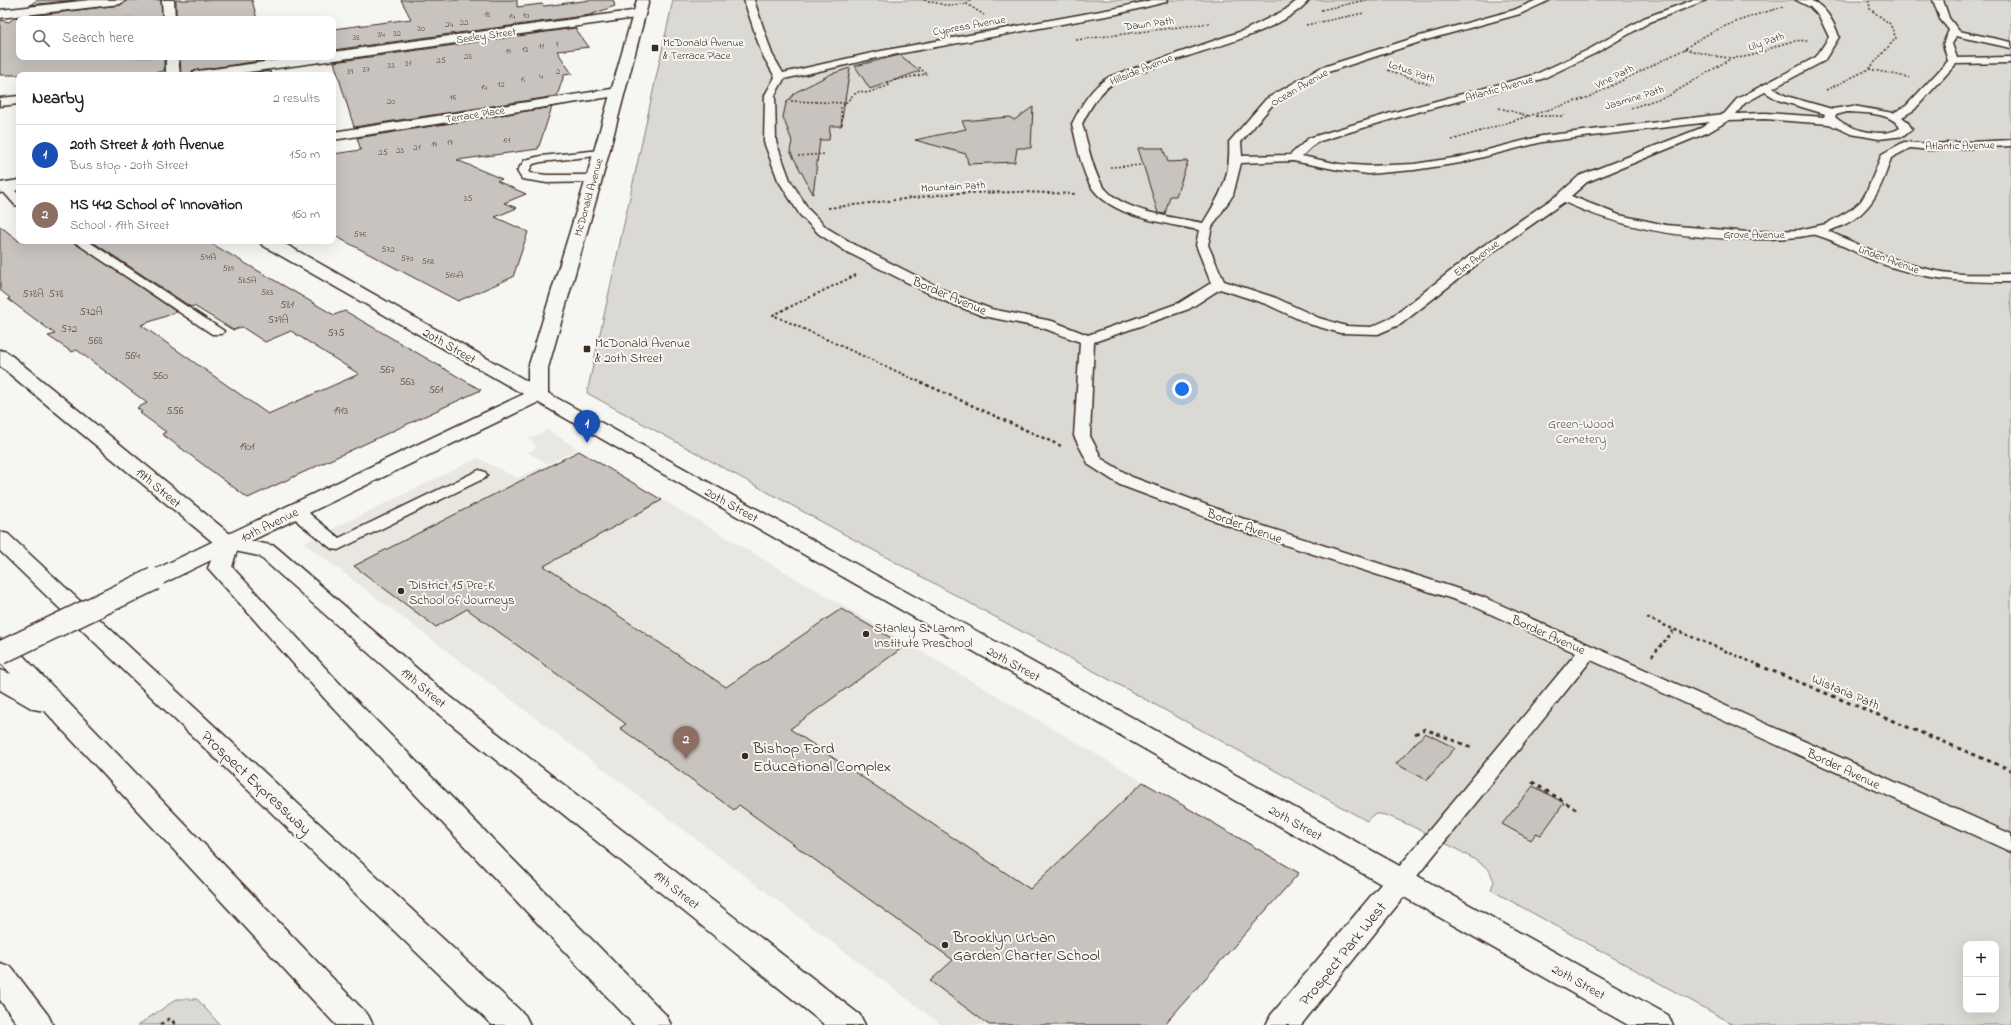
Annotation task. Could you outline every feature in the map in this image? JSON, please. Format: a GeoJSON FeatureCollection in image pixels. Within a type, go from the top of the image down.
{"type":"FeatureCollection","features":[{"type":"Feature","properties":{"kind":"main road"},"geometry":{"type":"LineString","coordinates":[[0,13],[16,0]]}},
{"type":"Feature","properties":{"kind":"main road"},"geometry":{"type":"LineString","coordinates":[[0,13],[120,0]]}},
{"type":"Feature","properties":{"kind":"main road"},"geometry":{"type":"LineString","coordinates":[[168,0],[169,16]]}},
{"type":"Feature","properties":{"kind":"main road","name":"Seeley Street"},"geometry":{"type":"LineString","coordinates":[[336,56],[641,7]]}},
{"type":"Feature","properties":{"kind":"main road","name":"McDonald Avenue"},"geometry":{"type":"LineString","coordinates":[[538,395],[538,368],[602,153],[641,7]]}},
{"type":"Feature","properties":{"kind":"main road"},"geometry":{"type":"LineString","coordinates":[[172,60],[173,72]]}},
{"type":"Feature","properties":{"kind":"main road"},"geometry":{"type":"LineString","coordinates":[[220,72],[307,60]]}},
{"type":"Feature","properties":{"kind":"main road","name":"Terrace Place"},"geometry":{"type":"LineString","coordinates":[[336,136],[618,92]]}},
{"type":"Feature","properties":{"kind":"main road"},"geometry":{"type":"LineString","coordinates":[[0,102],[16,100]]}},
{"type":"Feature","properties":{"kind":"main road","name":"20th Street"},"geometry":{"type":"LineString","coordinates":[[273,244],[538,395],[1657,1025]]}},
{"type":"Feature","properties":{"kind":"main road","name":"19th Street"},"geometry":{"type":"LineString","coordinates":[[0,356],[228,543],[267,551],[434,697],[849,1025]]}},
{"type":"Feature","properties":{"kind":"main road","name":"10th Avenue"},"geometry":{"type":"LineString","coordinates":[[0,653],[538,395]]}},
{"type":"Feature","properties":{"kind":"main road","name":"Prospect Expressway"},"geometry":{"type":"LineString","coordinates":[[0,539],[514,1025]]}},
{"type":"Feature","properties":{"kind":"main road"},"geometry":{"type":"LineString","coordinates":[[228,543],[220,568],[334,693],[655,1025]]}},
{"type":"Feature","properties":{"kind":"main road"},"geometry":{"type":"LineString","coordinates":[[0,647],[60,713],[357,1025]]}},
{"type":"Feature","properties":{"kind":"main road"},"geometry":{"type":"LineString","coordinates":[[0,678],[60,713]]}},
{"type":"Feature","properties":{"kind":"main road","name":"Prospect Park West"},"geometry":{"type":"LineString","coordinates":[[1282,1025],[1401,880]]}},
{"type":"Feature","properties":{"kind":"main road"},"geometry":{"type":"LineString","coordinates":[[0,976],[37,1025]]}},
{"type":"Feature","properties":{"kind":"lane"},"geometry":{"type":"LineString","coordinates":[[749,0],[767,54],[780,77]]}},
{"type":"Feature","properties":{"kind":"lane","name":"Cypress Avenue"},"geometry":{"type":"LineString","coordinates":[[780,77],[881,54],[1117,11],[1163,0]]}},
{"type":"Feature","properties":{"kind":"lane","name":"Hillside Avenue"},"geometry":{"type":"LineString","coordinates":[[1206,227],[1152,216],[1113,202],[1096,184],[1077,124],[1091,97],[1109,80],[1174,55],[1274,20],[1304,0]]}},
{"type":"Feature","properties":{"kind":"lane","name":"Ocean Avenue"},"geometry":{"type":"LineString","coordinates":[[1218,284],[1211,263],[1202,245],[1206,227],[1226,195],[1236,160],[1235,142],[1270,100],[1324,70],[1423,38],[1517,12],[1545,0]]}},
{"type":"Feature","properties":{"kind":"lane","name":"Atlantic Avenue"},"geometry":{"type":"LineString","coordinates":[[1293,158],[1313,140],[1395,115],[1538,77],[1591,52],[1647,20],[1701,0]]}},
{"type":"Feature","properties":{"kind":"lane"},"geometry":{"type":"LineString","coordinates":[[1938,0],[1945,19],[1954,30],[1954,33]]}},
{"type":"Feature","properties":{"kind":"lane"},"geometry":{"type":"LineString","coordinates":[[1727,116],[1741,101],[1820,59],[1830,45],[1834,37],[1832,26],[1821,12],[1803,1]]}},
{"type":"Feature","properties":{"kind":"lane"},"geometry":{"type":"LineString","coordinates":[[1954,33],[2011,45]]}},
{"type":"Feature","properties":{"kind":"lane"},"geometry":{"type":"LineString","coordinates":[[1953,62],[1947,49],[1948,40],[1954,33]]}},
{"type":"Feature","properties":{"kind":"lane"},"geometry":{"type":"LineString","coordinates":[[1894,117],[1910,108],[1953,62],[2011,60]]}},
{"type":"Feature","properties":{"kind":"lane","name":"Border Avenue"},"geometry":{"type":"LineString","coordinates":[[780,77],[770,95],[770,142],[784,180],[804,212],[822,231],[879,263],[947,297],[981,310],[1047,324],[1087,340]]}},
{"type":"Feature","properties":{"kind":"lane"},"geometry":{"type":"LineString","coordinates":[[1236,160],[1293,158],[1339,167],[1368,170],[1414,168],[1460,160],[1542,139],[1727,116],[1831,117],[1844,110],[1859,109],[1894,117],[1906,125],[1906,129],[1897,135],[1880,136],[1860,133],[1838,126],[1831,117],[1782,98],[1766,88]]}},
{"type":"Feature","properties":{"kind":"lane","name":"Elm Avenue"},"geometry":{"type":"LineString","coordinates":[[1218,284],[1271,301],[1314,321],[1345,330],[1373,331],[1396,321],[1485,250],[1563,197],[1583,179],[1705,130],[1727,116]]}},
{"type":"Feature","properties":{"kind":"lane"},"geometry":{"type":"LineString","coordinates":[[1897,135],[1908,144]]}},
{"type":"Feature","properties":{"kind":"lane","name":"Atlantic Avenue"},"geometry":{"type":"LineString","coordinates":[[1908,144],[1930,147],[2011,143]]}},
{"type":"Feature","properties":{"kind":"lane","name":"Grove Avenue"},"geometry":{"type":"LineString","coordinates":[[1563,197],[1601,214],[1624,221],[1689,231],[1760,235],[1817,231],[1834,226],[1850,217],[1863,207],[1878,179],[1886,156],[1908,144]]}},
{"type":"Feature","properties":{"kind":"lane"},"geometry":{"type":"LineString","coordinates":[[594,179],[538,178],[526,176],[523,171],[526,165],[535,160],[602,153]]}},
{"type":"Feature","properties":{"kind":"lane"},"geometry":{"type":"LineString","coordinates":[[8,186],[16,198]]}},
{"type":"Feature","properties":{"kind":"lane","name":"Linden Avenue"},"geometry":{"type":"LineString","coordinates":[[1817,231],[1900,265],[1925,272],[1949,277],[2011,278]]}},
{"type":"Feature","properties":{"kind":"lane"},"geometry":{"type":"LineString","coordinates":[[84,244],[217,331]]}},
{"type":"Feature","properties":{"kind":"lane"},"geometry":{"type":"LineString","coordinates":[[1095,462],[1082,436],[1087,340],[1148,320],[1184,306],[1218,284]]}},
{"type":"Feature","properties":{"kind":"lane","name":"Border Avenue"},"geometry":{"type":"LineString","coordinates":[[1095,462],[1126,481],[1254,529],[1477,601],[2011,844]]}},
{"type":"Feature","properties":{"kind":"lane"},"geometry":{"type":"LineString","coordinates":[[297,510],[305,519],[338,545],[479,475]]}},
{"type":"Feature","properties":{"kind":"lane"},"geometry":{"type":"LineString","coordinates":[[1401,880],[1588,651]]}},
{"type":"Feature","properties":{"kind":"path"},"geometry":{"type":"LineString","coordinates":[[924,0],[945,5],[967,4]]}},
{"type":"Feature","properties":{"kind":"path"},"geometry":{"type":"LineString","coordinates":[[1317,11],[1366,0]]}},
{"type":"Feature","properties":{"kind":"path"},"geometry":{"type":"LineString","coordinates":[[1821,91],[1870,69],[1896,38],[1890,24],[1870,9],[1869,0]]}},
{"type":"Feature","properties":{"kind":"path","name":"Vine Path"},"geometry":{"type":"LineString","coordinates":[[1460,160],[1446,148],[1444,143],[1588,97],[1685,49],[1695,41],[1751,16],[1803,1]]}},
{"type":"Feature","properties":{"kind":"path","name":"Dawn Path"},"geometry":{"type":"LineString","coordinates":[[1070,40],[1213,23]]}},
{"type":"Feature","properties":{"kind":"path"},"geometry":{"type":"LineString","coordinates":[[1136,32],[1140,35]]}},
{"type":"Feature","properties":{"kind":"path","name":"Lily Path"},"geometry":{"type":"LineString","coordinates":[[1685,49],[1730,59],[1750,56],[1788,42],[1802,40],[1830,45]]}},
{"type":"Feature","properties":{"kind":"path","name":"Jasmine Path"},"geometry":{"type":"LineString","coordinates":[[1626,110],[1670,95],[1730,59]]}},
{"type":"Feature","properties":{"kind":"path","name":"Lotus Path"},"geometry":{"type":"LineString","coordinates":[[1352,61],[1411,77],[1456,96],[1467,97]]}},
{"type":"Feature","properties":{"kind":"path"},"geometry":{"type":"LineString","coordinates":[[842,125],[841,108],[853,95],[860,91],[866,93],[890,85],[886,82],[926,74],[914,63]]}},
{"type":"Feature","properties":{"kind":"path"},"geometry":{"type":"LineString","coordinates":[[1870,69],[1933,82]]}},
{"type":"Feature","properties":{"kind":"path"},"geometry":{"type":"LineString","coordinates":[[1467,97],[1513,113],[1531,116],[1551,115]]}},
{"type":"Feature","properties":{"kind":"path"},"geometry":{"type":"LineString","coordinates":[[770,101],[846,103]]}},
{"type":"Feature","properties":{"kind":"path"},"geometry":{"type":"LineString","coordinates":[[776,159],[825,154]]}},
{"type":"Feature","properties":{"kind":"path"},"geometry":{"type":"LineString","coordinates":[[1090,167],[1144,165]]}},
{"type":"Feature","properties":{"kind":"path","name":"Mountain Path"},"geometry":{"type":"LineString","coordinates":[[804,212],[874,201],[955,193],[1021,192],[1105,195]]}},
{"type":"Feature","properties":{"kind":"path"},"geometry":{"type":"LineString","coordinates":[[879,263],[773,315],[1095,462]]}},
{"type":"Feature","properties":{"kind":"path","name":"Wistaria Path"},"geometry":{"type":"LineString","coordinates":[[1647,618],[2011,770]]}},
{"type":"Feature","properties":{"kind":"path"},"geometry":{"type":"LineString","coordinates":[[1638,674],[1674,630]]}},
{"type":"Feature","properties":{"kind":"path"},"geometry":{"type":"LineString","coordinates":[[1415,734],[1425,729],[1473,748]]}},
{"type":"Feature","properties":{"kind":"path"},"geometry":{"type":"LineString","coordinates":[[1532,782],[1576,809]]}},
{"type":"Feature","properties":{"kind":"path"},"geometry":{"type":"LineString","coordinates":[[160,1025],[170,1018],[176,1025]]}},
{"type":"Feature","properties":{"kind":"shaded area"},"geometry":{"type":"Polygon","coordinates":[[[548,430],[578,449],[547,464],[528,452],[537,448],[529,439],[548,430]]]}},
{"type":"Feature","properties":{"kind":"shaded area"},"geometry":{"type":"Polygon","coordinates":[[[579,451],[1299,873],[1164,1025],[942,1025],[304,543],[478,458],[517,478],[579,451]]]}},
{"type":"Feature","properties":{"kind":"green space","name":"Green-Wood Cemetery"},"geometry":{"type":"Polygon","coordinates":[[[673,0],[2011,0],[2011,1025],[1735,1025],[1491,890],[1494,881],[1489,870],[1454,848],[1418,829],[1388,816],[1376,814],[1367,821],[587,393],[673,0]]]}},
{"type":"Feature","properties":{"kind":"green space"},"geometry":{"type":"Polygon","coordinates":[[[177,999],[197,999],[220,1025],[138,1025],[177,999]]]}},
{"type":"Feature","properties":{"kind":"building"},"geometry":{"type":"Polygon","coordinates":[[[37,0],[76,0],[30,5],[37,0]]]}},
{"type":"Feature","properties":{"kind":"building"},"geometry":{"type":"Polygon","coordinates":[[[127,0],[161,0],[162,16],[30,16],[120,5],[127,0]]]}},
{"type":"Feature","properties":{"kind":"building"},"geometry":{"type":"Polygon","coordinates":[[[176,0],[252,0],[256,16],[176,16],[176,0]]]}},
{"type":"Feature","properties":{"kind":"building"},"geometry":{"type":"Polygon","coordinates":[[[401,0],[517,0],[517,7],[542,4],[544,6],[590,0],[613,0],[615,6],[590,15],[336,50],[336,29],[411,19],[401,0]]]}},
{"type":"Feature","properties":{"kind":"building"},"geometry":{"type":"Polygon","coordinates":[[[16,18],[16,60],[164,60],[164,71],[16,72],[16,75],[0,75],[0,20],[9,22],[16,18]]]}},
{"type":"Feature","properties":{"kind":"building"},"geometry":{"type":"Polygon","coordinates":[[[575,28],[589,47],[557,51],[572,74],[564,75],[557,96],[354,127],[334,62],[575,28]]]}},
{"type":"Feature","properties":{"kind":"building"},"geometry":{"type":"Polygon","coordinates":[[[900,55],[920,71],[870,89],[855,66],[900,55]]]}},
{"type":"Feature","properties":{"kind":"building"},"geometry":{"type":"Polygon","coordinates":[[[180,60],[267,60],[192,72],[181,72],[180,60]]]}},
{"type":"Feature","properties":{"kind":"building"},"geometry":{"type":"Polygon","coordinates":[[[850,68],[841,126],[830,126],[829,140],[820,140],[813,194],[790,151],[792,141],[783,117],[786,103],[796,92],[831,74],[850,68]]]}},
{"type":"Feature","properties":{"kind":"building"},"geometry":{"type":"Polygon","coordinates":[[[552,107],[538,149],[457,160],[502,179],[497,181],[526,194],[504,203],[517,208],[495,217],[528,232],[513,277],[458,301],[336,237],[336,154],[361,150],[357,138],[552,107]]]}},
{"type":"Feature","properties":{"kind":"building"},"geometry":{"type":"Polygon","coordinates":[[[1033,107],[1031,148],[1017,148],[1015,162],[968,164],[966,154],[915,140],[966,129],[962,121],[1010,117],[1014,120],[1033,107]]]}},
{"type":"Feature","properties":{"kind":"building"},"geometry":{"type":"Polygon","coordinates":[[[1138,148],[1163,148],[1168,162],[1188,161],[1176,196],[1170,196],[1165,214],[1158,213],[1138,148]]]}},
{"type":"Feature","properties":{"kind":"building"},"geometry":{"type":"Polygon","coordinates":[[[0,226],[16,239],[16,244],[76,244],[177,312],[141,325],[268,414],[359,374],[291,331],[265,342],[242,327],[233,330],[194,306],[191,307],[96,244],[212,244],[334,315],[345,311],[481,390],[248,498],[162,434],[166,432],[140,413],[142,412],[137,408],[147,403],[77,350],[72,352],[48,336],[55,334],[8,299],[10,298],[0,290],[0,226]]]}},
{"type":"Feature","properties":{"kind":"building","name":"Bishop Ford Educational Complex"},"geometry":{"type":"Polygon","coordinates":[[[579,451],[662,500],[544,566],[726,687],[841,609],[905,646],[790,729],[1030,889],[1143,782],[1299,873],[1164,1025],[989,1025],[930,981],[953,960],[739,805],[734,810],[620,728],[626,724],[467,609],[436,627],[354,566],[579,451]]]}},
{"type":"Feature","properties":{"kind":"building"},"geometry":{"type":"Polygon","coordinates":[[[1425,733],[1455,748],[1427,780],[1396,764],[1425,733]]]}},
{"type":"Feature","properties":{"kind":"building"},"geometry":{"type":"Polygon","coordinates":[[[1533,786],[1564,803],[1541,835],[1536,833],[1531,840],[1502,824],[1533,786]]]}},
{"type":"Feature","properties":{"kind":"place","name":"McDonald Avenue & Terrace Place"},"geometry":{"type":"Point","coordinates":[655,48]}},
{"type":"Feature","properties":{"kind":"place","name":"McDonald Avenue & 20th Street"},"geometry":{"type":"Point","coordinates":[587,349]}},
{"type":"Feature","properties":{"kind":"place","name":"20th Street & 10th Avenue"},"geometry":{"type":"Point","coordinates":[587,443]}},
{"type":"Feature","properties":{"kind":"place","name":"District 15 Pre-K School of Journeys"},"geometry":{"type":"Point","coordinates":[401,591]}},
{"type":"Feature","properties":{"kind":"place","name":"Stanley S. Lamm Institute Preschool"},"geometry":{"type":"Point","coordinates":[866,634]}},
{"type":"Feature","properties":{"kind":"place","name":"Bishop Ford Educational Complex"},"geometry":{"type":"Point","coordinates":[745,756]}},
{"type":"Feature","properties":{"kind":"place","name":"MS 442 School of Innovation"},"geometry":{"type":"Point","coordinates":[686,759]}},
{"type":"Feature","properties":{"kind":"place","name":"Brooklyn Urban Garden Charter School"},"geometry":{"type":"Point","coordinates":[945,945]}}]}
